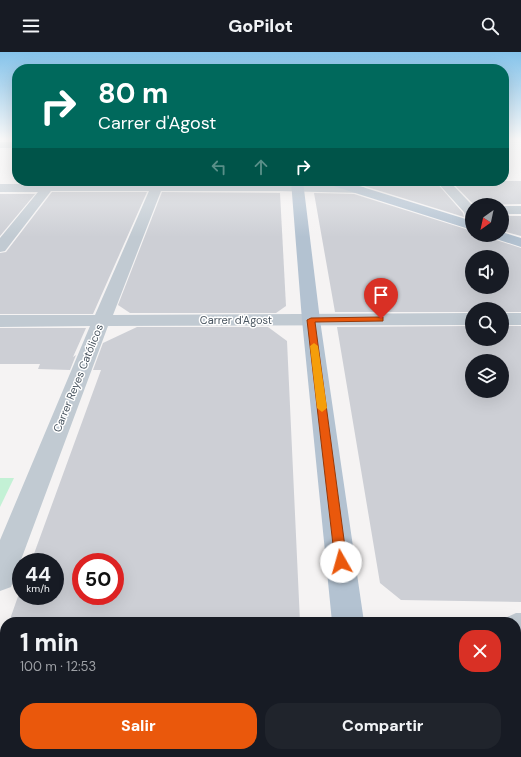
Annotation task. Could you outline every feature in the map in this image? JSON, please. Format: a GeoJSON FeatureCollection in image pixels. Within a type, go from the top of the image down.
{"type":"FeatureCollection","features":[{"type":"Feature","properties":{"kind":"main road"},"geometry":{"type":"LineString","coordinates":[[297,186],[311,320],[347,617]]}},
{"type":"Feature","properties":{"kind":"main road"},"geometry":{"type":"LineString","coordinates":[[348,186],[465,224]]}},
{"type":"Feature","properties":{"kind":"main road"},"geometry":{"type":"LineString","coordinates":[[509,239],[521,243]]}},
{"type":"Feature","properties":{"kind":"street"},"geometry":{"type":"LineString","coordinates":[[0,188],[25,186]]}},
{"type":"Feature","properties":{"kind":"street"},"geometry":{"type":"LineString","coordinates":[[0,248],[48,186]]}},
{"type":"Feature","properties":{"kind":"street","name":"Carrer Reyes Católicos"},"geometry":{"type":"LineString","coordinates":[[0,576],[101,320],[156,186]]}},
{"type":"Feature","properties":{"kind":"street"},"geometry":{"type":"LineString","coordinates":[[318,186],[360,190]]}},
{"type":"Feature","properties":{"kind":"street"},"geometry":{"type":"LineString","coordinates":[[447,186],[465,206]]}},
{"type":"Feature","properties":{"kind":"street"},"geometry":{"type":"LineString","coordinates":[[509,210],[521,210]]}},
{"type":"Feature","properties":{"kind":"street","name":"Carrer d'Agost"},"geometry":{"type":"LineString","coordinates":[[0,321],[465,319]]}},
{"type":"Feature","properties":{"kind":"street"},"geometry":{"type":"LineString","coordinates":[[509,319],[521,319]]}},
{"type":"Feature","properties":{"kind":"green space"},"geometry":{"type":"Polygon","coordinates":[[[0,478],[14,478],[0,507],[0,478]]]}},
{"type":"Feature","properties":{"kind":"building"},"geometry":{"type":"Polygon","coordinates":[[[509,181],[521,181],[521,204],[509,204],[509,198],[467,198],[456,186],[509,186],[509,181]]]}},
{"type":"Feature","properties":{"kind":"building"},"geometry":{"type":"Polygon","coordinates":[[[364,186],[439,186],[463,213],[464,217],[364,186]]]}},
{"type":"Feature","properties":{"kind":"building"},"geometry":{"type":"Polygon","coordinates":[[[52,192],[147,192],[93,314],[0,314],[0,253],[6,252],[52,192]]]}},
{"type":"Feature","properties":{"kind":"building"},"geometry":{"type":"Polygon","coordinates":[[[162,192],[280,193],[286,306],[276,313],[130,313],[118,305],[162,192]]]}},
{"type":"Feature","properties":{"kind":"building"},"geometry":{"type":"Polygon","coordinates":[[[314,193],[354,194],[465,229],[465,242],[502,242],[521,248],[521,312],[509,312],[509,302],[465,302],[465,312],[335,312],[314,193]]]}},
{"type":"Feature","properties":{"kind":"building"},"geometry":{"type":"Polygon","coordinates":[[[0,194],[35,194],[0,236],[0,194]]]}},
{"type":"Feature","properties":{"kind":"building"},"geometry":{"type":"Polygon","coordinates":[[[509,216],[521,216],[521,236],[509,233],[509,216]]]}},
{"type":"Feature","properties":{"kind":"building"},"geometry":{"type":"Polygon","coordinates":[[[465,326],[465,346],[509,346],[509,326],[521,326],[521,602],[401,600],[380,583],[337,327],[465,326]]]}},
{"type":"Feature","properties":{"kind":"building"},"geometry":{"type":"Polygon","coordinates":[[[137,327],[268,327],[287,341],[300,617],[11,617],[15,605],[64,605],[64,553],[34,553],[101,370],[93,370],[103,343],[137,327]]]}},
{"type":"Feature","properties":{"kind":"building"},"geometry":{"type":"Polygon","coordinates":[[[0,328],[86,328],[73,357],[76,355],[70,370],[38,369],[40,364],[0,364],[0,328]]]}},
{"type":"Feature","properties":{"kind":"slow traffic"},"geometry":{"type":"LineString","coordinates":[[314,346],[322,408]]}},
{"type":"Feature","properties":{"kind":"route"},"geometry":{"type":"LineString","coordinates":[[341,562],[311,320],[381,319]]}}]}
